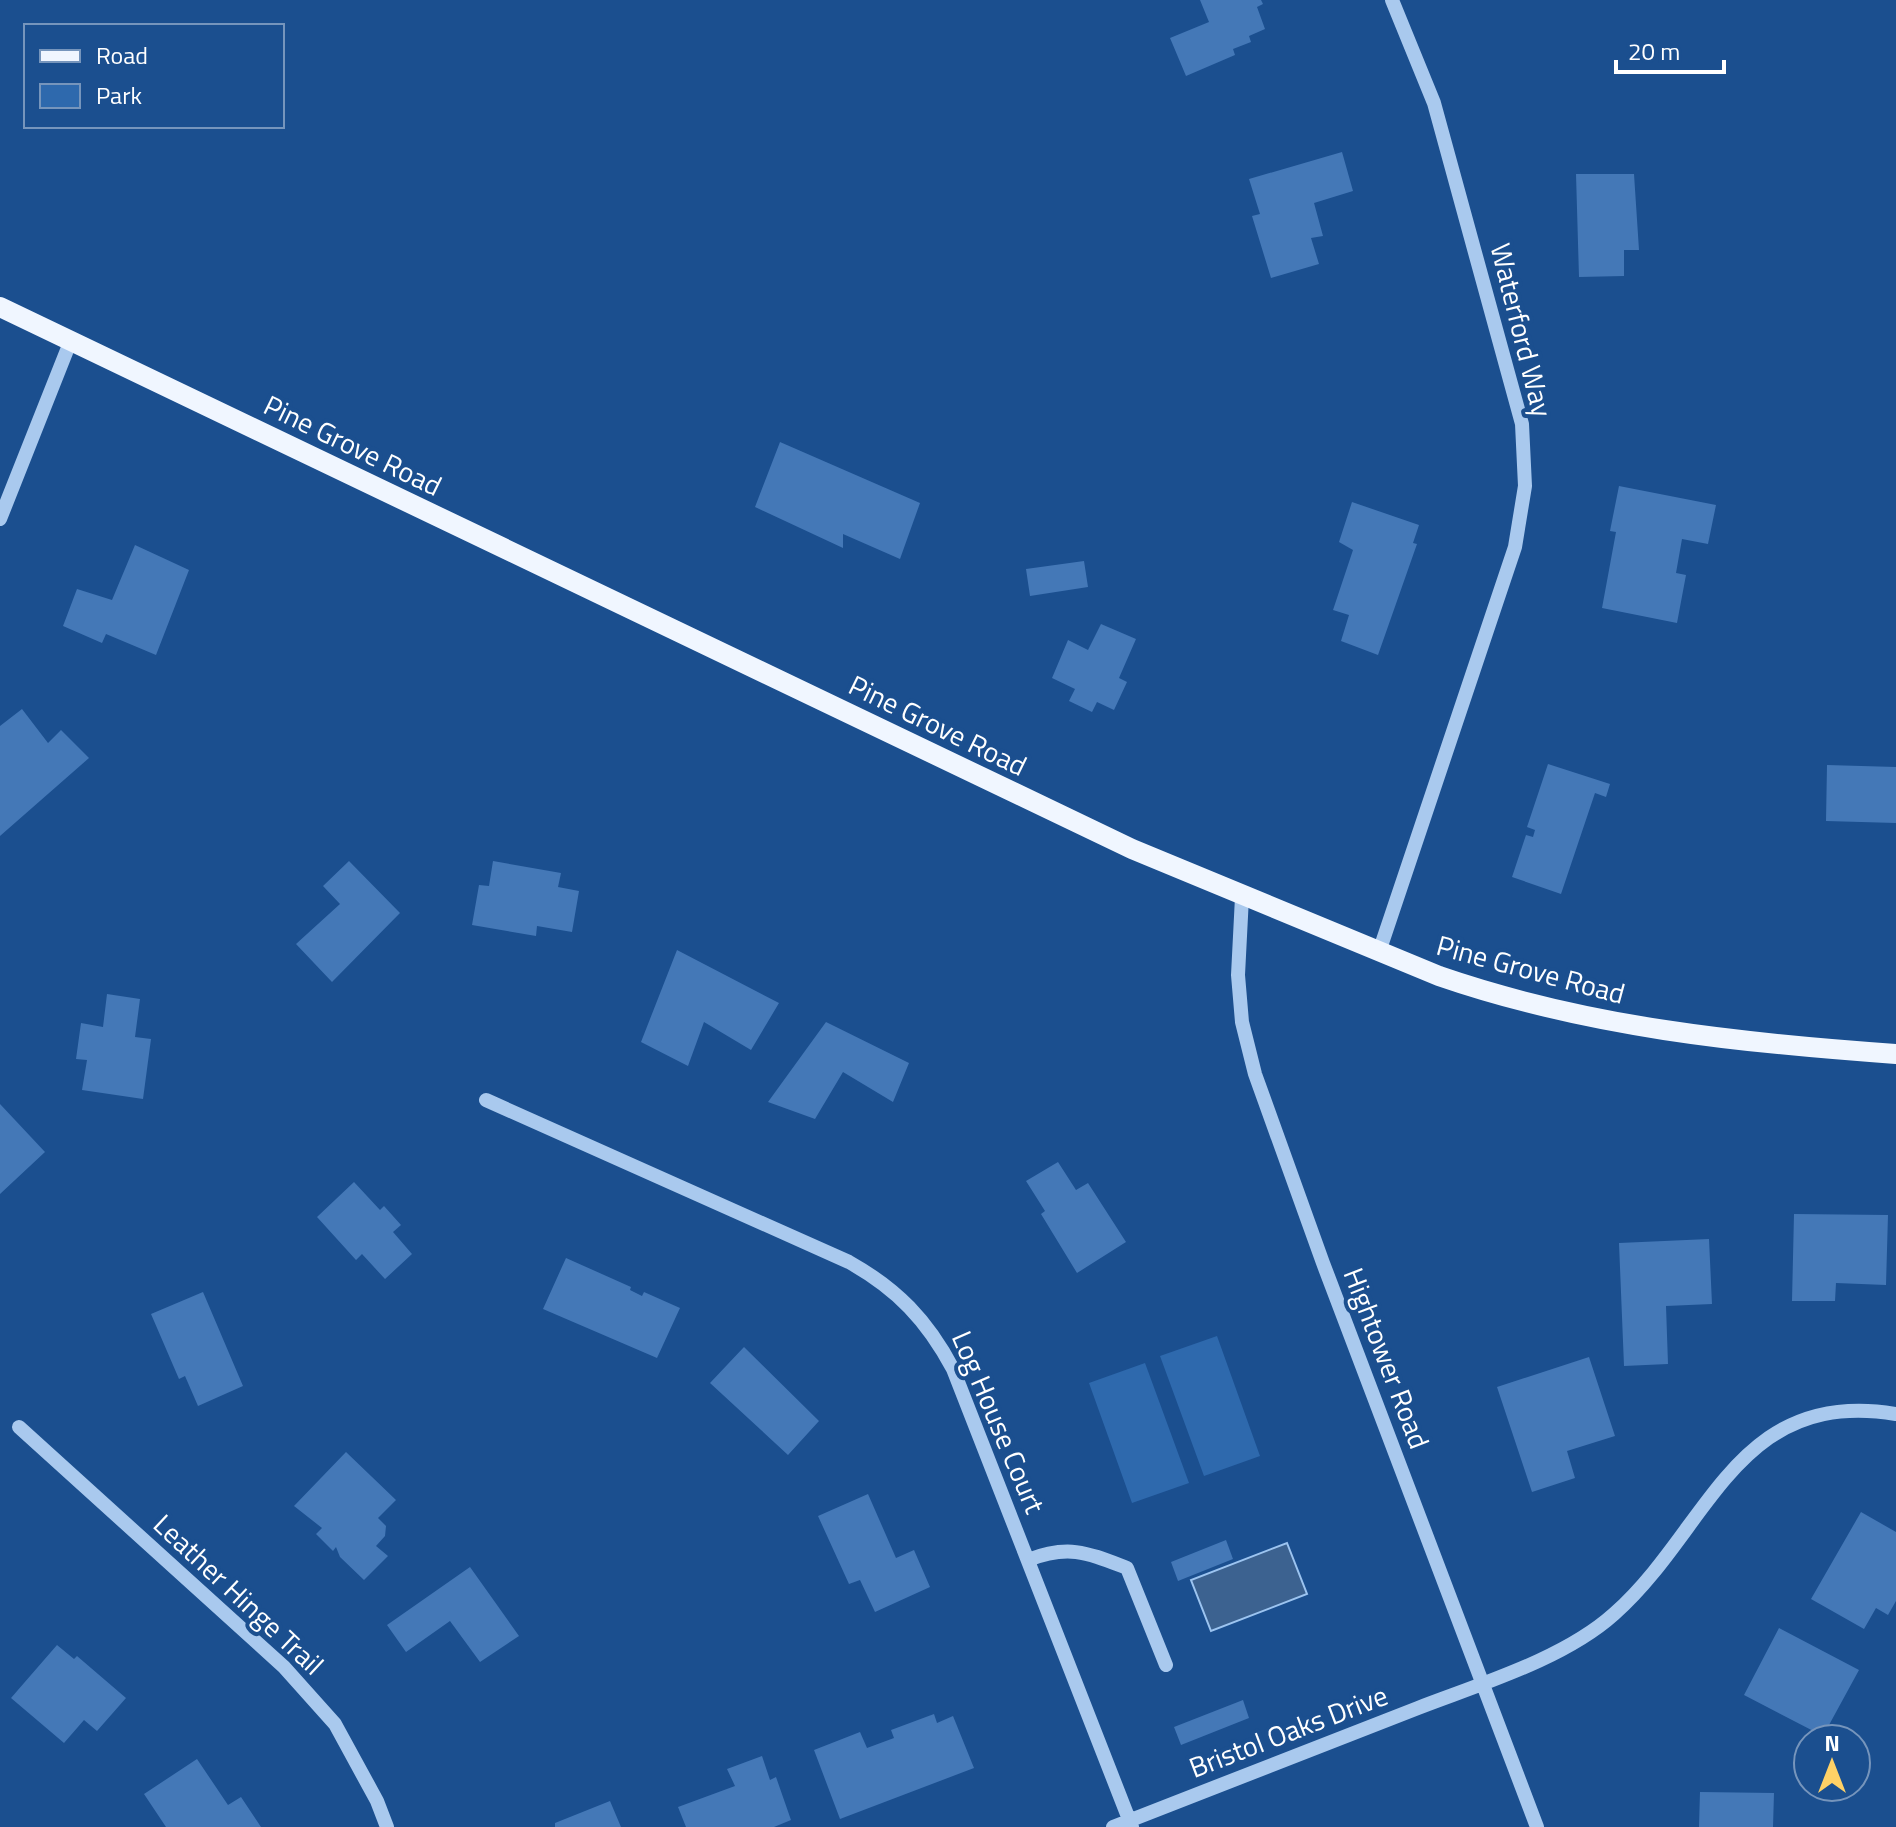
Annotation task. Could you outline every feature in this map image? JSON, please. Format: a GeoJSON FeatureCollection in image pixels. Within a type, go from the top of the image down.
{"type":"FeatureCollection","features":[{"type":"Feature","properties":{"kind":"main road","name":"Pine Grove Road"},"geometry":{"type":"LineString","coordinates":[[0,307],[1132,849],[1379,952],[1486,992],[1593,1019],[1701,1038],[1896,1054]]}},
{"type":"Feature","properties":{"kind":"street","name":"Waterford Way"},"geometry":{"type":"LineString","coordinates":[[1379,952],[1515,547],[1525,486],[1522,424],[1434,103],[1392,0]]}},
{"type":"Feature","properties":{"kind":"street"},"geometry":{"type":"LineString","coordinates":[[0,519],[71,340]]}},
{"type":"Feature","properties":{"kind":"street","name":"Hightower Road"},"geometry":{"type":"LineString","coordinates":[[1242,897],[1238,975],[1242,1022],[1255,1074],[1537,1827]]}},
{"type":"Feature","properties":{"kind":"street","name":"Log House Court"},"geometry":{"type":"LineString","coordinates":[[486,1100],[849,1262],[882,1280],[914,1308],[935,1335],[953,1369],[1131,1824]]}},
{"type":"Feature","properties":{"kind":"street","name":"Bristol Oaks Drive"},"geometry":{"type":"LineString","coordinates":[[1113,1827],[1131,1824],[1482,1683],[1573,1643],[1612,1616],[1649,1579],[1724,1480],[1741,1461],[1774,1435],[1807,1416],[1839,1410],[1896,1414]]}},
{"type":"Feature","properties":{"kind":"street","name":"Leather Hinge Trail"},"geometry":{"type":"LineString","coordinates":[[19,1427],[284,1667],[335,1724],[387,1827]]}},
{"type":"Feature","properties":{"kind":"street"},"geometry":{"type":"LineString","coordinates":[[1028,1560],[1056,1549],[1094,1556],[1127,1568],[1166,1665]]}},
{"type":"Feature","properties":{"kind":"green space"},"geometry":{"type":"Polygon","coordinates":[[[1217,1336],[1260,1456],[1204,1476],[1160,1356],[1217,1336]]]}},
{"type":"Feature","properties":{"kind":"green space"},"geometry":{"type":"Polygon","coordinates":[[[1145,1363],[1189,1483],[1132,1503],[1089,1383],[1145,1363]]]}},
{"type":"Feature","properties":{"kind":"shaded area"},"geometry":{"type":"Polygon","coordinates":[[[1287,1543],[1307,1594],[1211,1631],[1191,1580],[1287,1543]]]}},
{"type":"Feature","properties":{"kind":"building"},"geometry":{"type":"Polygon","coordinates":[[[1200,0],[1261,0],[1263,4],[1257,7],[1265,29],[1249,36],[1251,42],[1233,49],[1235,55],[1186,76],[1170,38],[1209,22],[1200,0]]]}},
{"type":"Feature","properties":{"kind":"building"},"geometry":{"type":"Polygon","coordinates":[[[1342,152],[1353,191],[1314,203],[1323,236],[1311,238],[1319,264],[1271,278],[1252,216],[1260,214],[1249,179],[1342,152]]]}},
{"type":"Feature","properties":{"kind":"building"},"geometry":{"type":"Polygon","coordinates":[[[1576,174],[1634,174],[1639,250],[1624,250],[1624,276],[1579,277],[1576,174]]]}},
{"type":"Feature","properties":{"kind":"building"},"geometry":{"type":"Polygon","coordinates":[[[780,442],[920,503],[900,559],[843,534],[843,548],[755,507],[780,442]]]}},
{"type":"Feature","properties":{"kind":"building"},"geometry":{"type":"Polygon","coordinates":[[[1619,486],[1716,505],[1708,544],[1682,539],[1676,573],[1686,575],[1677,623],[1602,608],[1616,532],[1610,531],[1619,486]]]}},
{"type":"Feature","properties":{"kind":"building"},"geometry":{"type":"Polygon","coordinates":[[[1352,502],[1419,525],[1413,543],[1417,544],[1378,655],[1341,641],[1349,615],[1333,610],[1353,550],[1339,542],[1352,502]]]}},
{"type":"Feature","properties":{"kind":"building"},"geometry":{"type":"Polygon","coordinates":[[[135,545],[189,570],[156,655],[106,634],[102,643],[63,626],[77,589],[112,600],[135,545]]]}},
{"type":"Feature","properties":{"kind":"building"},"geometry":{"type":"Polygon","coordinates":[[[1084,561],[1088,587],[1030,596],[1026,569],[1084,561]]]}},
{"type":"Feature","properties":{"kind":"building"},"geometry":{"type":"Polygon","coordinates":[[[1101,624],[1136,639],[1119,678],[1127,682],[1114,710],[1097,702],[1092,712],[1069,701],[1075,689],[1052,678],[1068,640],[1088,650],[1101,624]]]}},
{"type":"Feature","properties":{"kind":"building"},"geometry":{"type":"Polygon","coordinates":[[[22,709],[48,743],[61,730],[89,758],[0,836],[0,726],[22,709]]]}},
{"type":"Feature","properties":{"kind":"building"},"geometry":{"type":"Polygon","coordinates":[[[1548,764],[1610,784],[1606,797],[1595,793],[1561,894],[1512,877],[1526,835],[1533,837],[1535,830],[1527,827],[1548,764]]]}},
{"type":"Feature","properties":{"kind":"building"},"geometry":{"type":"Polygon","coordinates":[[[1827,765],[1896,767],[1896,823],[1826,821],[1827,765]]]}},
{"type":"Feature","properties":{"kind":"building"},"geometry":{"type":"Polygon","coordinates":[[[349,861],[400,913],[332,982],[296,944],[340,904],[323,886],[349,861]]]}},
{"type":"Feature","properties":{"kind":"building"},"geometry":{"type":"Polygon","coordinates":[[[493,861],[561,873],[558,887],[579,891],[572,932],[537,926],[536,936],[472,925],[479,885],[489,886],[493,861]]]}},
{"type":"Feature","properties":{"kind":"building"},"geometry":{"type":"Polygon","coordinates":[[[677,950],[779,1003],[751,1050],[704,1022],[688,1066],[641,1042],[677,950]]]}},
{"type":"Feature","properties":{"kind":"building"},"geometry":{"type":"Polygon","coordinates":[[[107,994],[140,999],[135,1037],[151,1039],[143,1099],[82,1090],[87,1060],[76,1059],[81,1023],[103,1027],[107,994]]]}},
{"type":"Feature","properties":{"kind":"building"},"geometry":{"type":"Polygon","coordinates":[[[826,1022],[909,1063],[893,1102],[843,1072],[815,1119],[768,1102],[826,1022]]]}},
{"type":"Feature","properties":{"kind":"building"},"geometry":{"type":"Polygon","coordinates":[[[0,1104],[45,1152],[0,1194],[0,1104]]]}},
{"type":"Feature","properties":{"kind":"building"},"geometry":{"type":"Polygon","coordinates":[[[1058,1162],[1076,1190],[1088,1183],[1126,1242],[1077,1273],[1041,1214],[1045,1211],[1026,1181],[1058,1162]]]}},
{"type":"Feature","properties":{"kind":"building"},"geometry":{"type":"Polygon","coordinates":[[[354,1182],[380,1210],[384,1206],[401,1225],[393,1232],[412,1254],[385,1279],[362,1254],[356,1260],[317,1217],[354,1182]]]}},
{"type":"Feature","properties":{"kind":"building"},"geometry":{"type":"Polygon","coordinates":[[[1794,1214],[1888,1215],[1886,1285],[1836,1283],[1835,1301],[1792,1301],[1794,1214]]]}},
{"type":"Feature","properties":{"kind":"building"},"geometry":{"type":"Polygon","coordinates":[[[1709,1239],[1712,1304],[1666,1306],[1668,1364],[1624,1366],[1619,1243],[1709,1239]]]}},
{"type":"Feature","properties":{"kind":"building"},"geometry":{"type":"Polygon","coordinates":[[[566,1258],[631,1287],[630,1290],[642,1296],[644,1292],[680,1308],[657,1358],[543,1309],[566,1258]]]}},
{"type":"Feature","properties":{"kind":"building"},"geometry":{"type":"Polygon","coordinates":[[[203,1292],[243,1386],[198,1406],[185,1376],[179,1379],[151,1314],[203,1292]]]}},
{"type":"Feature","properties":{"kind":"building"},"geometry":{"type":"Polygon","coordinates":[[[744,1347],[819,1421],[788,1455],[710,1383],[744,1347]]]}},
{"type":"Feature","properties":{"kind":"building"},"geometry":{"type":"Polygon","coordinates":[[[1589,1357],[1615,1436],[1567,1451],[1575,1478],[1532,1492],[1497,1387],[1589,1357]]]}},
{"type":"Feature","properties":{"kind":"building"},"geometry":{"type":"Polygon","coordinates":[[[346,1452],[396,1500],[378,1518],[386,1526],[385,1536],[376,1546],[388,1556],[364,1580],[340,1557],[336,1547],[333,1551],[316,1534],[322,1528],[294,1506],[346,1452]]]}},
{"type":"Feature","properties":{"kind":"building"},"geometry":{"type":"Polygon","coordinates":[[[868,1494],[896,1558],[914,1550],[930,1587],[875,1612],[860,1580],[849,1584],[818,1516],[868,1494]]]}},
{"type":"Feature","properties":{"kind":"building"},"geometry":{"type":"Polygon","coordinates":[[[1861,1512],[1896,1532],[1896,1601],[1888,1615],[1876,1608],[1864,1629],[1811,1599],[1861,1512]]]}},
{"type":"Feature","properties":{"kind":"building"},"geometry":{"type":"Polygon","coordinates":[[[1226,1540],[1233,1559],[1178,1581],[1171,1562],[1226,1540]]]}},
{"type":"Feature","properties":{"kind":"building"},"geometry":{"type":"Polygon","coordinates":[[[470,1567],[519,1636],[480,1662],[450,1621],[406,1652],[387,1625],[470,1567]]]}},
{"type":"Feature","properties":{"kind":"building"},"geometry":{"type":"Polygon","coordinates":[[[1779,1628],[1859,1670],[1830,1723],[1798,1723],[1744,1695],[1779,1628]]]}},
{"type":"Feature","properties":{"kind":"building"},"geometry":{"type":"Polygon","coordinates":[[[57,1645],[74,1659],[77,1656],[126,1698],[97,1731],[84,1720],[64,1743],[11,1698],[57,1645]]]}},
{"type":"Feature","properties":{"kind":"building"},"geometry":{"type":"Polygon","coordinates":[[[1243,1700],[1249,1718],[1181,1745],[1174,1727],[1243,1700]]]}},
{"type":"Feature","properties":{"kind":"building"},"geometry":{"type":"Polygon","coordinates":[[[934,1714],[937,1723],[953,1716],[974,1768],[840,1819],[814,1750],[860,1732],[867,1748],[894,1738],[891,1730],[934,1714]]]}},
{"type":"Feature","properties":{"kind":"building"},"geometry":{"type":"Polygon","coordinates":[[[762,1756],[770,1780],[776,1777],[791,1820],[774,1827],[686,1827],[678,1807],[735,1786],[727,1769],[762,1756]]]}},
{"type":"Feature","properties":{"kind":"building"},"geometry":{"type":"Polygon","coordinates":[[[197,1759],[228,1805],[241,1797],[261,1827],[166,1827],[144,1794],[197,1759]]]}},
{"type":"Feature","properties":{"kind":"building"},"geometry":{"type":"Polygon","coordinates":[[[1700,1792],[1774,1793],[1773,1827],[1699,1827],[1700,1792]]]}},
{"type":"Feature","properties":{"kind":"building"},"geometry":{"type":"Polygon","coordinates":[[[610,1801],[621,1827],[555,1827],[555,1823],[610,1801]]]}}]}
